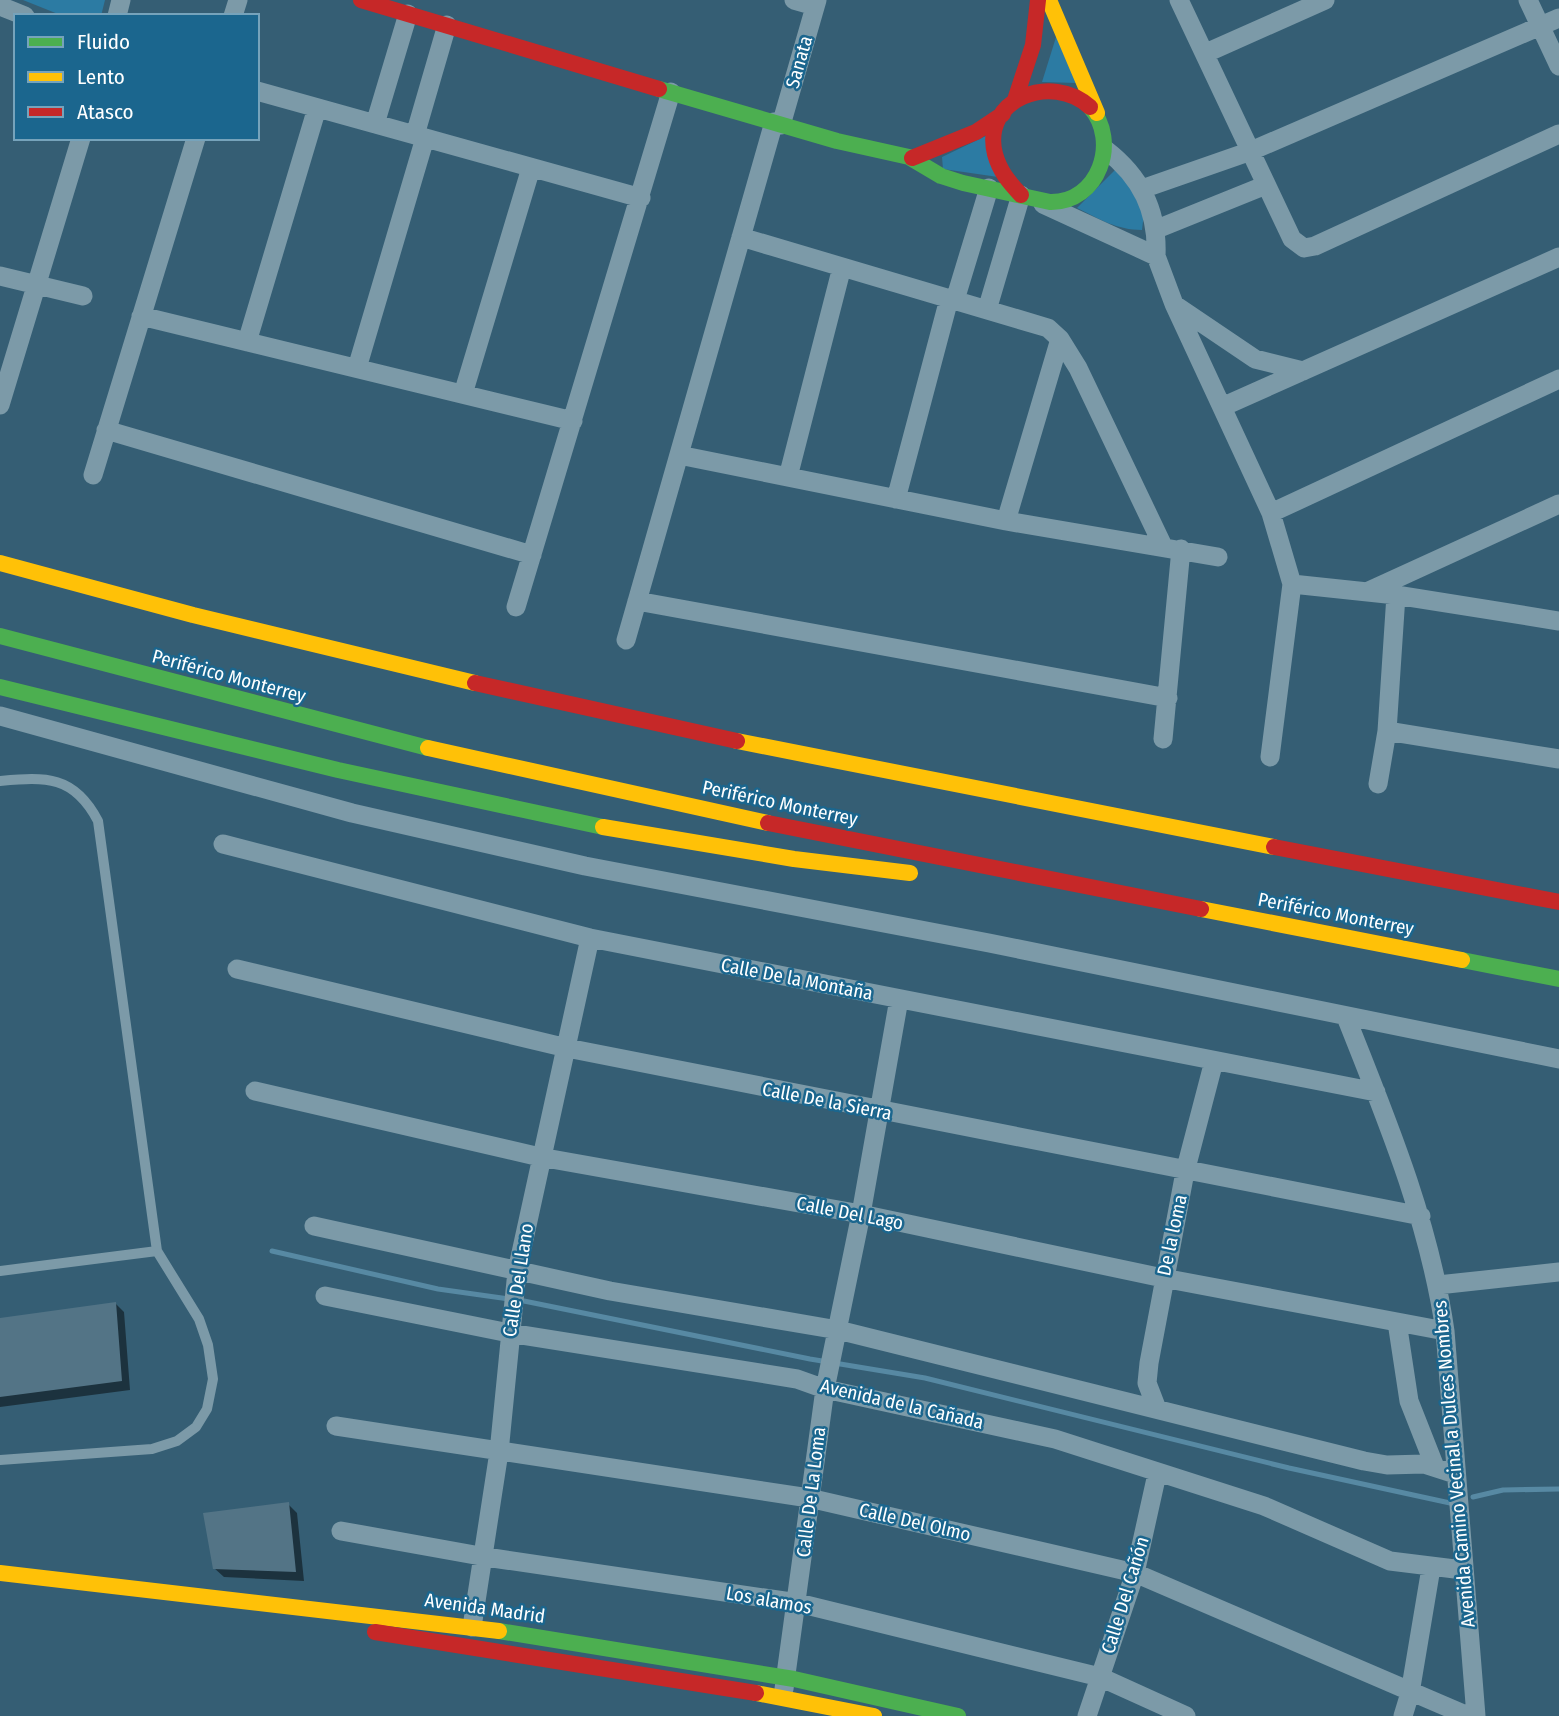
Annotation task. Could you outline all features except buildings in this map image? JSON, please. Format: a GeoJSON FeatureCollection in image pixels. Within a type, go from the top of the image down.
{"type":"FeatureCollection","features":[{"type":"Feature","properties":{"kind":"main road"},"geometry":{"type":"LineString","coordinates":[[361,0],[777,123],[912,158],[942,177],[1030,199],[1057,202],[1075,197],[1090,185],[1101,170],[1106,150],[1105,133],[1049,0]]}},
{"type":"Feature","properties":{"kind":"main road"},"geometry":{"type":"LineString","coordinates":[[1030,199],[1006,184],[997,168],[993,149],[995,131],[1003,114],[1015,100],[1033,45],[1038,0]]}},
{"type":"Feature","properties":{"kind":"main road"},"geometry":{"type":"LineString","coordinates":[[1015,100],[1032,92],[1051,89],[1069,93],[1086,102],[1098,116]]}},
{"type":"Feature","properties":{"kind":"main road"},"geometry":{"type":"LineString","coordinates":[[912,158],[976,132],[1003,114]]}},
{"type":"Feature","properties":{"kind":"main road"},"geometry":{"type":"LineString","coordinates":[[0,563],[297,643],[478,687],[852,766],[1559,902]]}},
{"type":"Feature","properties":{"kind":"main road","name":"Periférico Monterrey"},"geometry":{"type":"LineString","coordinates":[[0,636],[406,743],[790,828],[1559,979]]}},
{"type":"Feature","properties":{"kind":"main road"},"geometry":{"type":"LineString","coordinates":[[0,687],[424,790],[674,843],[932,876]]}},
{"type":"Feature","properties":{"kind":"main road"},"geometry":{"type":"LineString","coordinates":[[958,878],[1014,883],[1043,879]]}},
{"type":"Feature","properties":{"kind":"main road","name":"Avenida Madrid"},"geometry":{"type":"LineString","coordinates":[[0,1573],[371,1612],[472,1627],[784,1687],[874,1716]]}},
{"type":"Feature","properties":{"kind":"main road"},"geometry":{"type":"LineString","coordinates":[[0,1588],[54,1596]]}},
{"type":"Feature","properties":{"kind":"main road","name":"Avenida Madrid"},"geometry":{"type":"LineString","coordinates":[[258,1620],[380,1633],[784,1687],[870,1692],[958,1716]]}},
{"type":"Feature","properties":{"kind":"street"},"geometry":{"type":"LineString","coordinates":[[794,0],[816,3]]}},
{"type":"Feature","properties":{"kind":"street"},"geometry":{"type":"LineString","coordinates":[[1180,0],[1292,239],[1309,248],[1559,134]]}},
{"type":"Feature","properties":{"kind":"street"},"geometry":{"type":"LineString","coordinates":[[1206,53],[1325,0]]}},
{"type":"Feature","properties":{"kind":"street"},"geometry":{"type":"LineString","coordinates":[[1528,0],[1559,66]]}},
{"type":"Feature","properties":{"kind":"street","name":"Sanata"},"geometry":{"type":"LineString","coordinates":[[626,640],[741,237],[816,3]]}},
{"type":"Feature","properties":{"kind":"street"},"geometry":{"type":"LineString","coordinates":[[375,124],[408,14]]}},
{"type":"Feature","properties":{"kind":"street"},"geometry":{"type":"LineString","coordinates":[[1142,189],[1251,151],[1559,18]]}},
{"type":"Feature","properties":{"kind":"street"},"geometry":{"type":"LineString","coordinates":[[357,368],[420,137],[447,25]]}},
{"type":"Feature","properties":{"kind":"street"},"geometry":{"type":"LineString","coordinates":[[259,92],[641,198]]}},
{"type":"Feature","properties":{"kind":"street"},"geometry":{"type":"LineString","coordinates":[[516,607],[671,92]]}},
{"type":"Feature","properties":{"kind":"street"},"geometry":{"type":"LineString","coordinates":[[247,342],[317,108]]}},
{"type":"Feature","properties":{"kind":"street"},"geometry":{"type":"LineString","coordinates":[[0,403],[38,286],[80,140]]}},
{"type":"Feature","properties":{"kind":"street"},"geometry":{"type":"LineString","coordinates":[[93,475],[195,140]]}},
{"type":"Feature","properties":{"kind":"street"},"geometry":{"type":"LineString","coordinates":[[1106,150],[1128,167],[1142,189],[1157,229],[1156,256],[1174,304],[1271,513],[1292,584],[1270,757]]}},
{"type":"Feature","properties":{"kind":"street"},"geometry":{"type":"LineString","coordinates":[[463,394],[531,167]]}},
{"type":"Feature","properties":{"kind":"street"},"geometry":{"type":"LineString","coordinates":[[1157,229],[1266,185]]}},
{"type":"Feature","properties":{"kind":"street"},"geometry":{"type":"LineString","coordinates":[[896,499],[952,299],[989,188]]}},
{"type":"Feature","properties":{"kind":"street"},"geometry":{"type":"LineString","coordinates":[[987,310],[1030,199],[1156,256]]}},
{"type":"Feature","properties":{"kind":"street"},"geometry":{"type":"LineString","coordinates":[[741,237],[1048,328],[1060,340],[1078,368],[1172,547],[1168,698],[1163,739]]}},
{"type":"Feature","properties":{"kind":"street"},"geometry":{"type":"LineString","coordinates":[[1222,407],[1559,257]]}},
{"type":"Feature","properties":{"kind":"street"},"geometry":{"type":"LineString","coordinates":[[788,477],[842,267]]}},
{"type":"Feature","properties":{"kind":"street"},"geometry":{"type":"LineString","coordinates":[[0,276],[83,296]]}},
{"type":"Feature","properties":{"kind":"street"},"geometry":{"type":"LineString","coordinates":[[1174,304],[1255,359],[1303,371]]}},
{"type":"Feature","properties":{"kind":"street"},"geometry":{"type":"LineString","coordinates":[[141,316],[573,421]]}},
{"type":"Feature","properties":{"kind":"street"},"geometry":{"type":"LineString","coordinates":[[1006,521],[1060,340]]}},
{"type":"Feature","properties":{"kind":"street"},"geometry":{"type":"LineString","coordinates":[[1271,513],[1559,379]]}},
{"type":"Feature","properties":{"kind":"street"},"geometry":{"type":"LineString","coordinates":[[106,430],[532,555]]}},
{"type":"Feature","properties":{"kind":"street"},"geometry":{"type":"LineString","coordinates":[[679,455],[1006,521],[1172,547],[1218,557]]}},
{"type":"Feature","properties":{"kind":"street"},"geometry":{"type":"LineString","coordinates":[[1368,592],[1559,504]]}},
{"type":"Feature","properties":{"kind":"street"},"geometry":{"type":"LineString","coordinates":[[1292,584],[1396,595],[1559,621]]}},
{"type":"Feature","properties":{"kind":"street"},"geometry":{"type":"LineString","coordinates":[[1378,784],[1387,731],[1396,595]]}},
{"type":"Feature","properties":{"kind":"street"},"geometry":{"type":"LineString","coordinates":[[637,601],[1168,698]]}},
{"type":"Feature","properties":{"kind":"street"},"geometry":{"type":"LineString","coordinates":[[0,716],[352,813],[585,866],[989,943],[1559,1059]]}},
{"type":"Feature","properties":{"kind":"street"},"geometry":{"type":"LineString","coordinates":[[1387,731],[1559,759]]}},
{"type":"Feature","properties":{"kind":"street","name":"Calle De la Montaña"},"geometry":{"type":"LineString","coordinates":[[223,844],[590,938],[1376,1092]]}},
{"type":"Feature","properties":{"kind":"street","name":"Calle Del Llano"},"geometry":{"type":"LineString","coordinates":[[472,1627],[485,1557],[499,1452],[516,1276],[590,938]]}},
{"type":"Feature","properties":{"kind":"street","name":"Calle De la Sierra"},"geometry":{"type":"LineString","coordinates":[[237,969],[566,1048],[1185,1172],[1421,1216]]}},
{"type":"Feature","properties":{"kind":"street","name":"Calle De La Loma"},"geometry":{"type":"LineString","coordinates":[[784,1687],[798,1603],[809,1498],[826,1383],[861,1214],[899,999]]}},
{"type":"Feature","properties":{"kind":"street","name":"Avenida Camino Vecinal a Dulces Nombres"},"geometry":{"type":"LineString","coordinates":[[1346,1017],[1421,1216],[1438,1285],[1445,1331],[1476,1716]]}},
{"type":"Feature","properties":{"kind":"street","name":"De la loma"},"geometry":{"type":"LineString","coordinates":[[1157,1409],[1147,1382],[1163,1278],[1185,1172],[1214,1061]]}},
{"type":"Feature","properties":{"kind":"street","name":"Calle Del Lago"},"geometry":{"type":"LineString","coordinates":[[256,1091],[540,1157],[861,1214],[1163,1278],[1445,1331]]}},
{"type":"Feature","properties":{"kind":"street"},"geometry":{"type":"LineString","coordinates":[[314,1226],[516,1276],[837,1335],[1157,1409],[1364,1461],[1387,1465],[1424,1464],[1455,1474]]}},
{"type":"Feature","properties":{"kind":"street"},"geometry":{"type":"LineString","coordinates":[[1438,1285],[1559,1272]]}},
{"type":"Feature","properties":{"kind":"street","name":"Avenida de la Cañada"},"geometry":{"type":"LineString","coordinates":[[325,1296],[509,1333],[826,1383],[1055,1439],[1157,1474],[1264,1506],[1390,1561],[1463,1570]]}},
{"type":"Feature","properties":{"kind":"street"},"geometry":{"type":"LineString","coordinates":[[1397,1322],[1409,1402],[1435,1467]]}},
{"type":"Feature","properties":{"kind":"street","name":"Calle Del Olmo"},"geometry":{"type":"LineString","coordinates":[[336,1426],[809,1498],[1135,1573],[1468,1716]]}},
{"type":"Feature","properties":{"kind":"street","name":"Calle Del Cañón"},"geometry":{"type":"LineString","coordinates":[[1087,1716],[1135,1573],[1157,1474]]}},
{"type":"Feature","properties":{"kind":"street","name":"Los alamos"},"geometry":{"type":"LineString","coordinates":[[341,1531],[485,1557],[798,1603],[1100,1677],[1186,1716]]}},
{"type":"Feature","properties":{"kind":"street"},"geometry":{"type":"LineString","coordinates":[[1403,1716],[1410,1693],[1431,1568]]}},
{"type":"Feature","properties":{"kind":"lane"},"geometry":{"type":"LineString","coordinates":[[0,781],[37,777],[56,780],[75,789],[89,804],[98,821],[157,1251],[199,1319],[208,1345],[213,1379],[207,1409],[196,1427],[177,1441],[152,1449],[0,1460]]}},
{"type":"Feature","properties":{"kind":"lane"},"geometry":{"type":"LineString","coordinates":[[0,1271],[157,1251]]}},
{"type":"Feature","properties":{"kind":"shaded area"},"geometry":{"type":"Polygon","coordinates":[[[23,0],[105,0],[102,14],[58,14],[23,0]]]}},
{"type":"Feature","properties":{"kind":"shaded area"},"geometry":{"type":"Polygon","coordinates":[[[1057,34],[1078,83],[1042,82],[1057,34]]]}},
{"type":"Feature","properties":{"kind":"shaded area"},"geometry":{"type":"Polygon","coordinates":[[[990,134],[998,177],[943,169],[942,157],[990,134]]]}},
{"type":"Feature","properties":{"kind":"shaded area"},"geometry":{"type":"Polygon","coordinates":[[[1119,166],[1144,213],[1142,230],[1116,226],[1077,208],[1119,166]]]}},
{"type":"Feature","properties":{"kind":"waterway"},"geometry":{"type":"LineString","coordinates":[[272,1251],[438,1289],[509,1299]]}},
{"type":"Feature","properties":{"kind":"waterway"},"geometry":{"type":"LineString","coordinates":[[519,1300],[810,1359],[925,1378],[1289,1468],[1450,1503]]}},
{"type":"Feature","properties":{"kind":"waterway"},"geometry":{"type":"LineString","coordinates":[[1473,1497],[1503,1490],[1559,1489]]}},
{"type":"Feature","properties":{"kind":"traffic: fast"},"geometry":{"type":"LineString","coordinates":[[659,89],[837,141],[909,157],[941,176],[963,183],[1050,202],[1067,200],[1081,192],[1100,168],[1103,136],[1099,121],[1090,107]]}},
{"type":"Feature","properties":{"kind":"traffic: fast"},"geometry":{"type":"LineString","coordinates":[[0,636],[428,748]]}},
{"type":"Feature","properties":{"kind":"traffic: fast"},"geometry":{"type":"LineString","coordinates":[[0,687],[338,770],[603,827]]}},
{"type":"Feature","properties":{"kind":"traffic: fast"},"geometry":{"type":"LineString","coordinates":[[1462,960],[1559,979]]}},
{"type":"Feature","properties":{"kind":"traffic: fast"},"geometry":{"type":"LineString","coordinates":[[499,1631],[794,1679],[958,1716]]}},
{"type":"Feature","properties":{"kind":"traffic: slow"},"geometry":{"type":"LineString","coordinates":[[1049,0],[1097,113]]}},
{"type":"Feature","properties":{"kind":"traffic: slow"},"geometry":{"type":"LineString","coordinates":[[0,563],[193,615],[475,683]]}},
{"type":"Feature","properties":{"kind":"traffic: slow"},"geometry":{"type":"LineString","coordinates":[[737,741],[1274,847]]}},
{"type":"Feature","properties":{"kind":"traffic: slow"},"geometry":{"type":"LineString","coordinates":[[428,748],[768,823]]}},
{"type":"Feature","properties":{"kind":"traffic: slow"},"geometry":{"type":"LineString","coordinates":[[603,827],[794,859],[910,873]]}},
{"type":"Feature","properties":{"kind":"traffic: slow"},"geometry":{"type":"LineString","coordinates":[[1201,909],[1462,960]]}},
{"type":"Feature","properties":{"kind":"traffic: slow"},"geometry":{"type":"LineString","coordinates":[[0,1573],[499,1631]]}},
{"type":"Feature","properties":{"kind":"traffic: slow"},"geometry":{"type":"LineString","coordinates":[[756,1693],[874,1716]]}},
{"type":"Feature","properties":{"kind":"traffic: jam"},"geometry":{"type":"LineString","coordinates":[[361,0],[659,89]]}},
{"type":"Feature","properties":{"kind":"traffic: jam"},"geometry":{"type":"LineString","coordinates":[[1015,100],[1033,45],[1038,0]]}},
{"type":"Feature","properties":{"kind":"traffic: jam"},"geometry":{"type":"LineString","coordinates":[[1021,195],[1005,176],[995,154],[994,135],[999,119],[1009,106],[1023,97],[1040,92],[1057,92],[1074,97],[1090,107]]}},
{"type":"Feature","properties":{"kind":"traffic: jam"},"geometry":{"type":"LineString","coordinates":[[912,158],[976,132],[1003,114]]}},
{"type":"Feature","properties":{"kind":"traffic: jam"},"geometry":{"type":"LineString","coordinates":[[475,683],[737,741]]}},
{"type":"Feature","properties":{"kind":"traffic: jam"},"geometry":{"type":"LineString","coordinates":[[768,823],[1201,909]]}},
{"type":"Feature","properties":{"kind":"traffic: jam"},"geometry":{"type":"LineString","coordinates":[[1274,847],[1559,902]]}},
{"type":"Feature","properties":{"kind":"traffic: jam"},"geometry":{"type":"LineString","coordinates":[[375,1632],[756,1693]]}}]}
